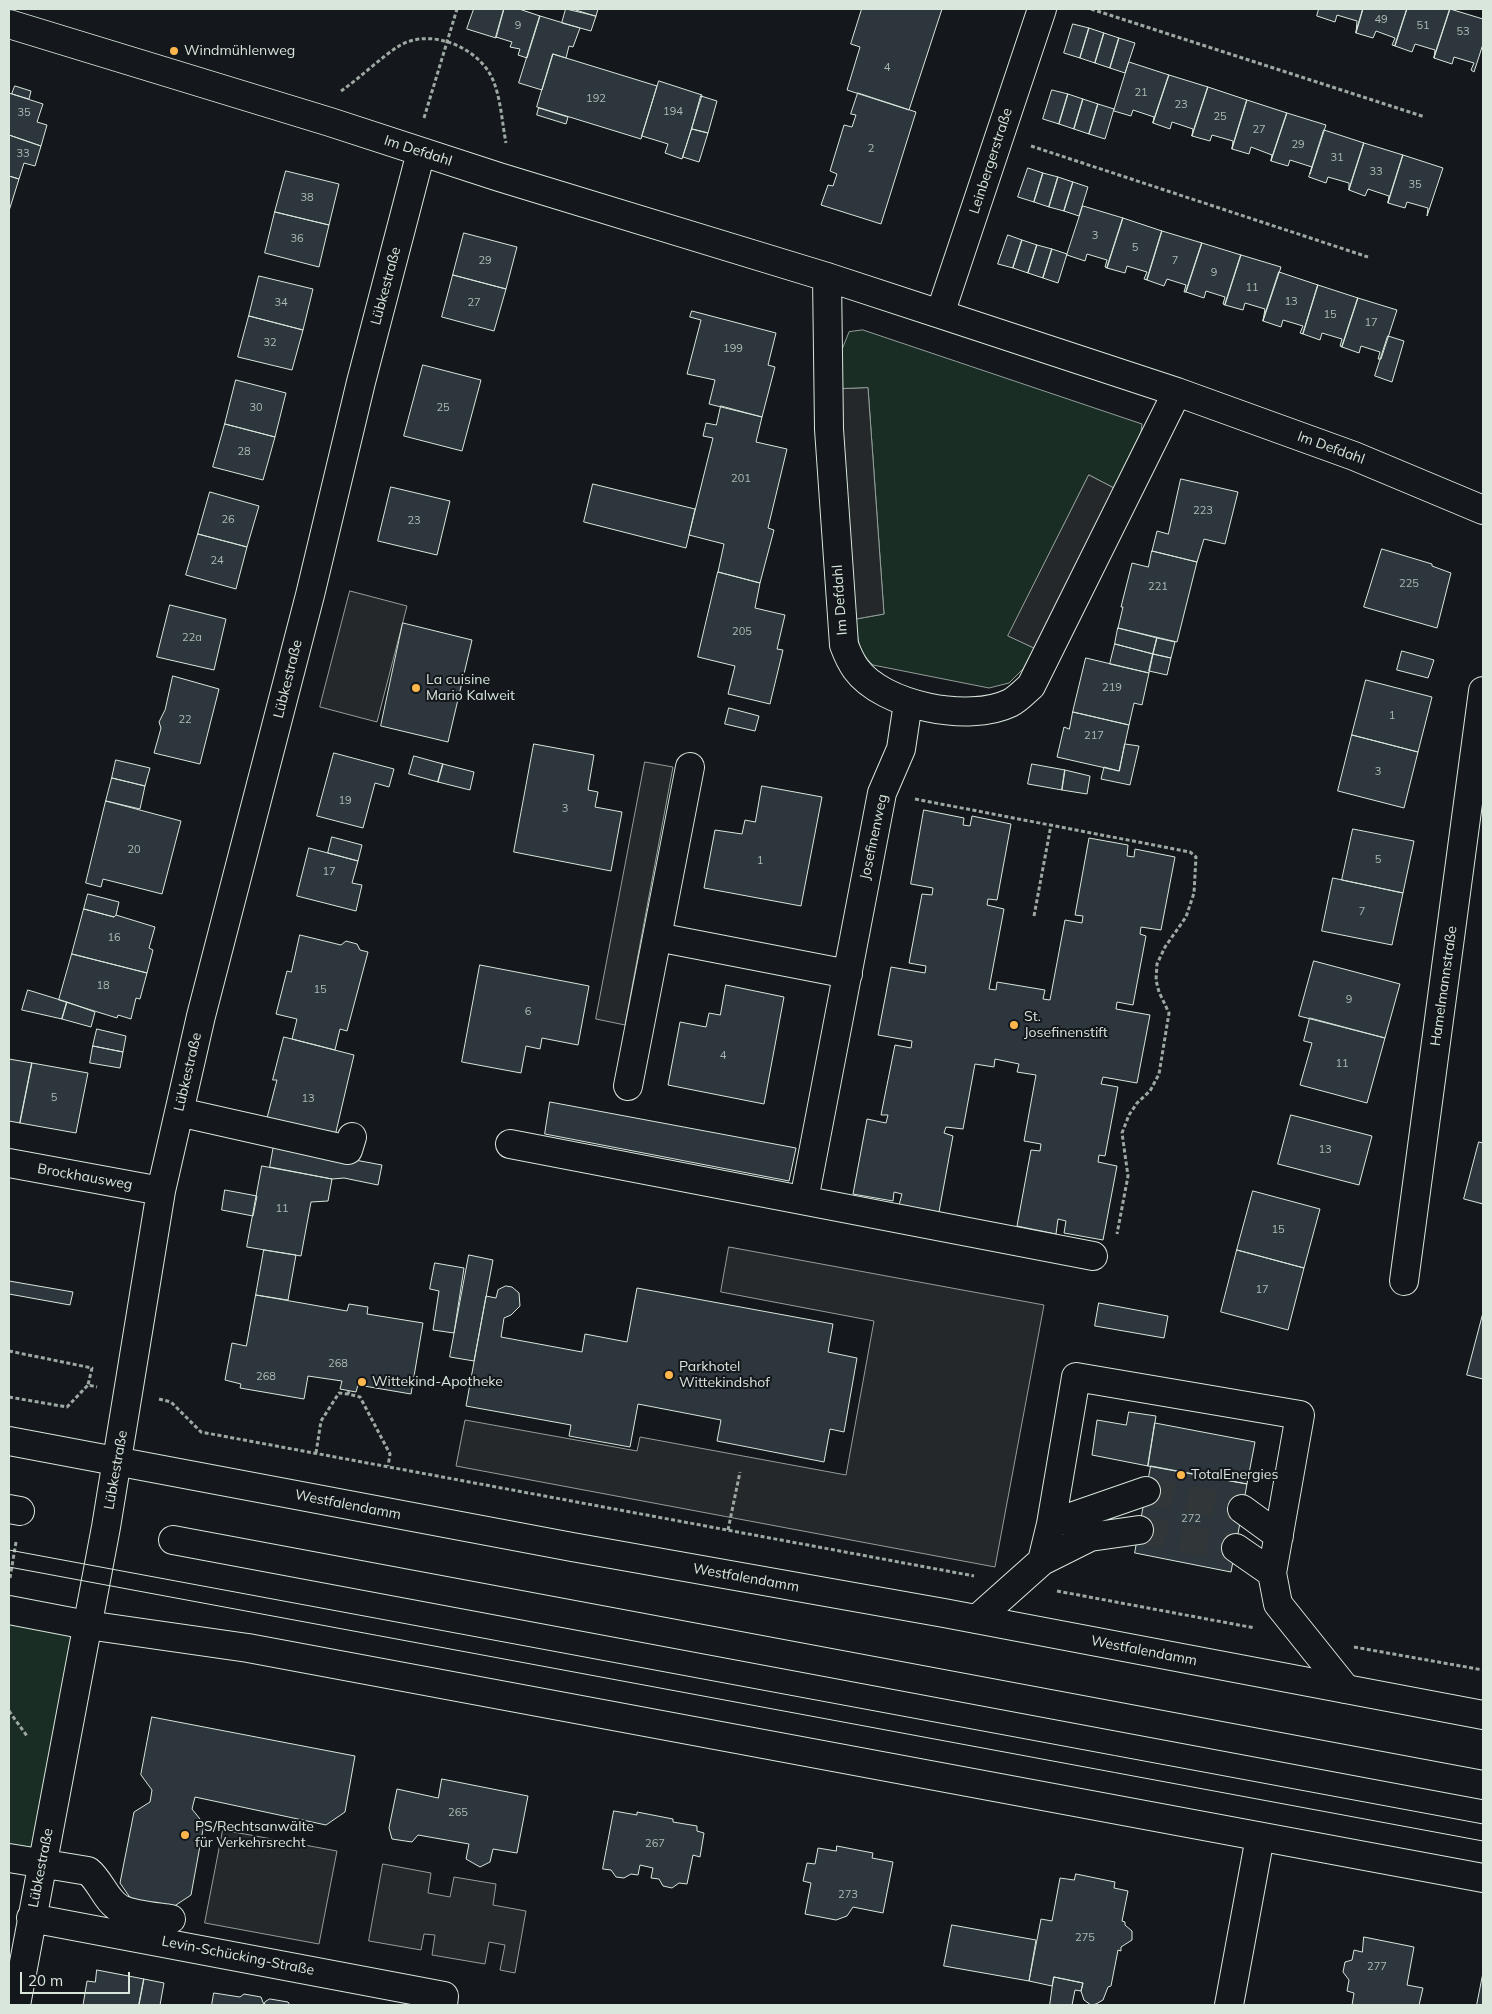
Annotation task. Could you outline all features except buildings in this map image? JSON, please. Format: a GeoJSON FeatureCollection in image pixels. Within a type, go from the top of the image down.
{"type":"FeatureCollection","features":[{"type":"Feature","properties":{"kind":"street","name":"Leinbergerstraße"},"geometry":{"type":"LineString","coordinates":[[940,314],[1042,9]]}},
{"type":"Feature","properties":{"kind":"street","name":"Im Defdahl"},"geometry":{"type":"LineString","coordinates":[[9,24],[827,277],[1177,392],[1354,456],[1483,510]]}},
{"type":"Feature","properties":{"kind":"street","name":"Lübkestraße"},"geometry":{"type":"LineString","coordinates":[[16,2005],[117,1461],[161,1191],[200,1016],[310,595],[361,382],[421,152]]}},
{"type":"Feature","properties":{"kind":"street","name":"Im Defdahl"},"geometry":{"type":"LineString","coordinates":[[827,277],[829,429],[844,645],[856,670],[879,689],[908,703],[945,710],[984,710],[1011,703],[1031,686],[1177,392]]}},
{"type":"Feature","properties":{"kind":"street","name":"Hamelmannstraße"},"geometry":{"type":"LineString","coordinates":[[1404,1281],[1483,691]]}},
{"type":"Feature","properties":{"kind":"street","name":"Josefinenweg"},"geometry":{"type":"LineString","coordinates":[[804,1200],[882,793],[901,749],[908,703]]}},
{"type":"Feature","properties":{"kind":"street"},"geometry":{"type":"LineString","coordinates":[[628,1086],[690,767]]}},
{"type":"Feature","properties":{"kind":"street"},"geometry":{"type":"LineString","coordinates":[[657,937],[848,974]]}},
{"type":"Feature","properties":{"kind":"street"},"geometry":{"type":"LineString","coordinates":[[179,1112],[348,1150],[352,1136]]}},
{"type":"Feature","properties":{"kind":"street"},"geometry":{"type":"LineString","coordinates":[[510,1144],[1093,1256]]}},
{"type":"Feature","properties":{"kind":"street","name":"Brockhausweg"},"geometry":{"type":"LineString","coordinates":[[9,1163],[161,1191]]}},
{"type":"Feature","properties":{"kind":"street"},"geometry":{"type":"LineString","coordinates":[[1042,1561],[1051,1524],[1076,1377],[1300,1415],[1272,1573],[1278,1604],[1346,1690]]}},
{"type":"Feature","properties":{"kind":"street","name":"Westfalendamm"},"geometry":{"type":"LineString","coordinates":[[9,1441],[976,1619],[1483,1715]]}},
{"type":"Feature","properties":{"kind":"street"},"geometry":{"type":"LineString","coordinates":[[1051,1524],[1146,1491]]}},
{"type":"Feature","properties":{"kind":"street"},"geometry":{"type":"LineString","coordinates":[[1242,1509],[1280,1536]]}},
{"type":"Feature","properties":{"kind":"street"},"geometry":{"type":"LineString","coordinates":[[976,1619],[1042,1561],[1090,1537],[1139,1530]]}},
{"type":"Feature","properties":{"kind":"street"},"geometry":{"type":"LineString","coordinates":[[173,1540],[1483,1785]]}},
{"type":"Feature","properties":{"kind":"street"},"geometry":{"type":"LineString","coordinates":[[1236,1548],[1272,1573]]}},
{"type":"Feature","properties":{"kind":"street"},"geometry":{"type":"LineString","coordinates":[[9,1610],[87,1625],[248,1648],[1483,1878]]}},
{"type":"Feature","properties":{"kind":"street"},"geometry":{"type":"LineString","coordinates":[[1229,2005],[1260,1836]]}},
{"type":"Feature","properties":{"kind":"street"},"geometry":{"type":"LineString","coordinates":[[9,1858],[88,1871],[96,1877],[113,1903],[121,1910],[171,1919]]}},
{"type":"Feature","properties":{"kind":"street","name":"Levin-Schücking-Straße"},"geometry":{"type":"LineString","coordinates":[[32,1918],[443,2001]]}},
{"type":"Feature","properties":{"kind":"path"},"geometry":{"type":"LineString","coordinates":[[424,119],[457,9]]}},
{"type":"Feature","properties":{"kind":"path"},"geometry":{"type":"LineString","coordinates":[[1092,9],[1425,117]]}},
{"type":"Feature","properties":{"kind":"path"},"geometry":{"type":"LineString","coordinates":[[339,93],[399,46],[421,39],[446,42],[466,51],[487,69],[495,86],[506,143]]}},
{"type":"Feature","properties":{"kind":"path"},"geometry":{"type":"LineString","coordinates":[[1029,146],[1368,258]]}},
{"type":"Feature","properties":{"kind":"path"},"geometry":{"type":"LineString","coordinates":[[882,793],[1190,852],[1196,857],[1197,867],[1194,894],[1186,917],[1165,947],[1157,964],[1156,980],[1159,992],[1169,1013],[1159,1074],[1150,1091],[1137,1103],[1129,1115],[1122,1132],[1128,1176],[1112,1260],[1093,1256]]}},
{"type":"Feature","properties":{"kind":"path"},"geometry":{"type":"LineString","coordinates":[[1034,916],[1051,825]]}},
{"type":"Feature","properties":{"kind":"path"},"geometry":{"type":"LineString","coordinates":[[9,1351],[92,1368],[88,1385],[67,1407],[9,1397]]}},
{"type":"Feature","properties":{"kind":"path"},"geometry":{"type":"LineString","coordinates":[[88,1385],[171,1402],[201,1432],[1256,1628]]}},
{"type":"Feature","properties":{"kind":"path"},"geometry":{"type":"LineString","coordinates":[[316,1453],[321,1421],[339,1393],[349,1393],[360,1397],[390,1454],[388,1466]]}},
{"type":"Feature","properties":{"kind":"path"},"geometry":{"type":"LineString","coordinates":[[728,1530],[740,1472]]}},
{"type":"Feature","properties":{"kind":"path"},"geometry":{"type":"LineString","coordinates":[[9,1579],[16,1538]]}},
{"type":"Feature","properties":{"kind":"path"},"geometry":{"type":"LineString","coordinates":[[1305,1637],[1483,1670]]}},
{"type":"Feature","properties":{"kind":"path"},"geometry":{"type":"LineString","coordinates":[[9,1711],[27,1736]]}},
{"type":"Feature","properties":{"kind":"green space"},"geometry":{"type":"Polygon","coordinates":[[[863,330],[1142,424],[1141,432],[1114,488],[1089,475],[1009,636],[1034,648],[1023,669],[1009,683],[989,688],[873,665],[861,649],[856,619],[884,614],[868,388],[840,389],[841,352],[849,332],[863,330]]]}},
{"type":"Feature","properties":{"kind":"green space"},"geometry":{"type":"Polygon","coordinates":[[[9,1620],[76,1632],[34,1856],[9,1852],[9,1620]]]}},
{"type":"Feature","properties":{"kind":"shaded area"},"geometry":{"type":"Polygon","coordinates":[[[868,388],[884,614],[856,619],[840,389],[868,388]]]}},
{"type":"Feature","properties":{"kind":"shaded area"},"geometry":{"type":"Polygon","coordinates":[[[1089,475],[1114,488],[1034,648],[1008,636],[1089,475]]]}},
{"type":"Feature","properties":{"kind":"shaded area"},"geometry":{"type":"Polygon","coordinates":[[[350,591],[407,606],[377,722],[320,707],[350,591]]]}},
{"type":"Feature","properties":{"kind":"shaded area"},"geometry":{"type":"Polygon","coordinates":[[[645,762],[673,767],[625,1025],[596,1019],[645,762]]]}},
{"type":"Feature","properties":{"kind":"shaded area"},"geometry":{"type":"Polygon","coordinates":[[[729,1247],[1044,1305],[995,1567],[456,1466],[465,1420],[637,1451],[640,1437],[846,1475],[874,1321],[721,1292],[729,1247]]]}},
{"type":"Feature","properties":{"kind":"shaded area"},"geometry":{"type":"Polygon","coordinates":[[[223,1830],[337,1851],[319,1944],[205,1923],[223,1830]]]}},
{"type":"Feature","properties":{"kind":"shaded area"},"geometry":{"type":"Polygon","coordinates":[[[383,1864],[431,1873],[428,1893],[450,1897],[454,1877],[496,1884],[493,1905],[526,1911],[515,1973],[500,1970],[505,1945],[489,1942],[485,1964],[432,1955],[435,1935],[424,1934],[421,1950],[369,1941],[383,1864]]]}},
{"type":"Feature","properties":{"kind":"tunnel"},"geometry":{"type":"LineString","coordinates":[[1146,1491],[1242,1509]]}},
{"type":"Feature","properties":{"kind":"tunnel"},"geometry":{"type":"LineString","coordinates":[[1139,1530],[1236,1548]]}},
{"type":"Feature","properties":{"kind":"tram line"},"geometry":{"type":"LineString","coordinates":[[9,1550],[1483,1824]]}},
{"type":"Feature","properties":{"kind":"tram line"},"geometry":{"type":"LineString","coordinates":[[9,1567],[1483,1841]]}},
{"type":"Feature","properties":{"kind":"place","name":"Windmühlenweg"},"geometry":{"type":"Point","coordinates":[174,51]}},
{"type":"Feature","properties":{"kind":"place","name":"La cuisine Mario Kalweit"},"geometry":{"type":"Point","coordinates":[416,688]}},
{"type":"Feature","properties":{"kind":"place","name":"St. Josefinenstift"},"geometry":{"type":"Point","coordinates":[1014,1025]}},
{"type":"Feature","properties":{"kind":"place","name":"Parkhotel Wittekindshof"},"geometry":{"type":"Point","coordinates":[669,1375]}},
{"type":"Feature","properties":{"kind":"place","name":"Wittekind-Apotheke"},"geometry":{"type":"Point","coordinates":[362,1382]}},
{"type":"Feature","properties":{"kind":"place","name":"TotalEnergies"},"geometry":{"type":"Point","coordinates":[1181,1475]}},
{"type":"Feature","properties":{"kind":"place","name":"PS/Rechtsanwälte für Verkehrsrecht"},"geometry":{"type":"Point","coordinates":[185,1835]}}]}
